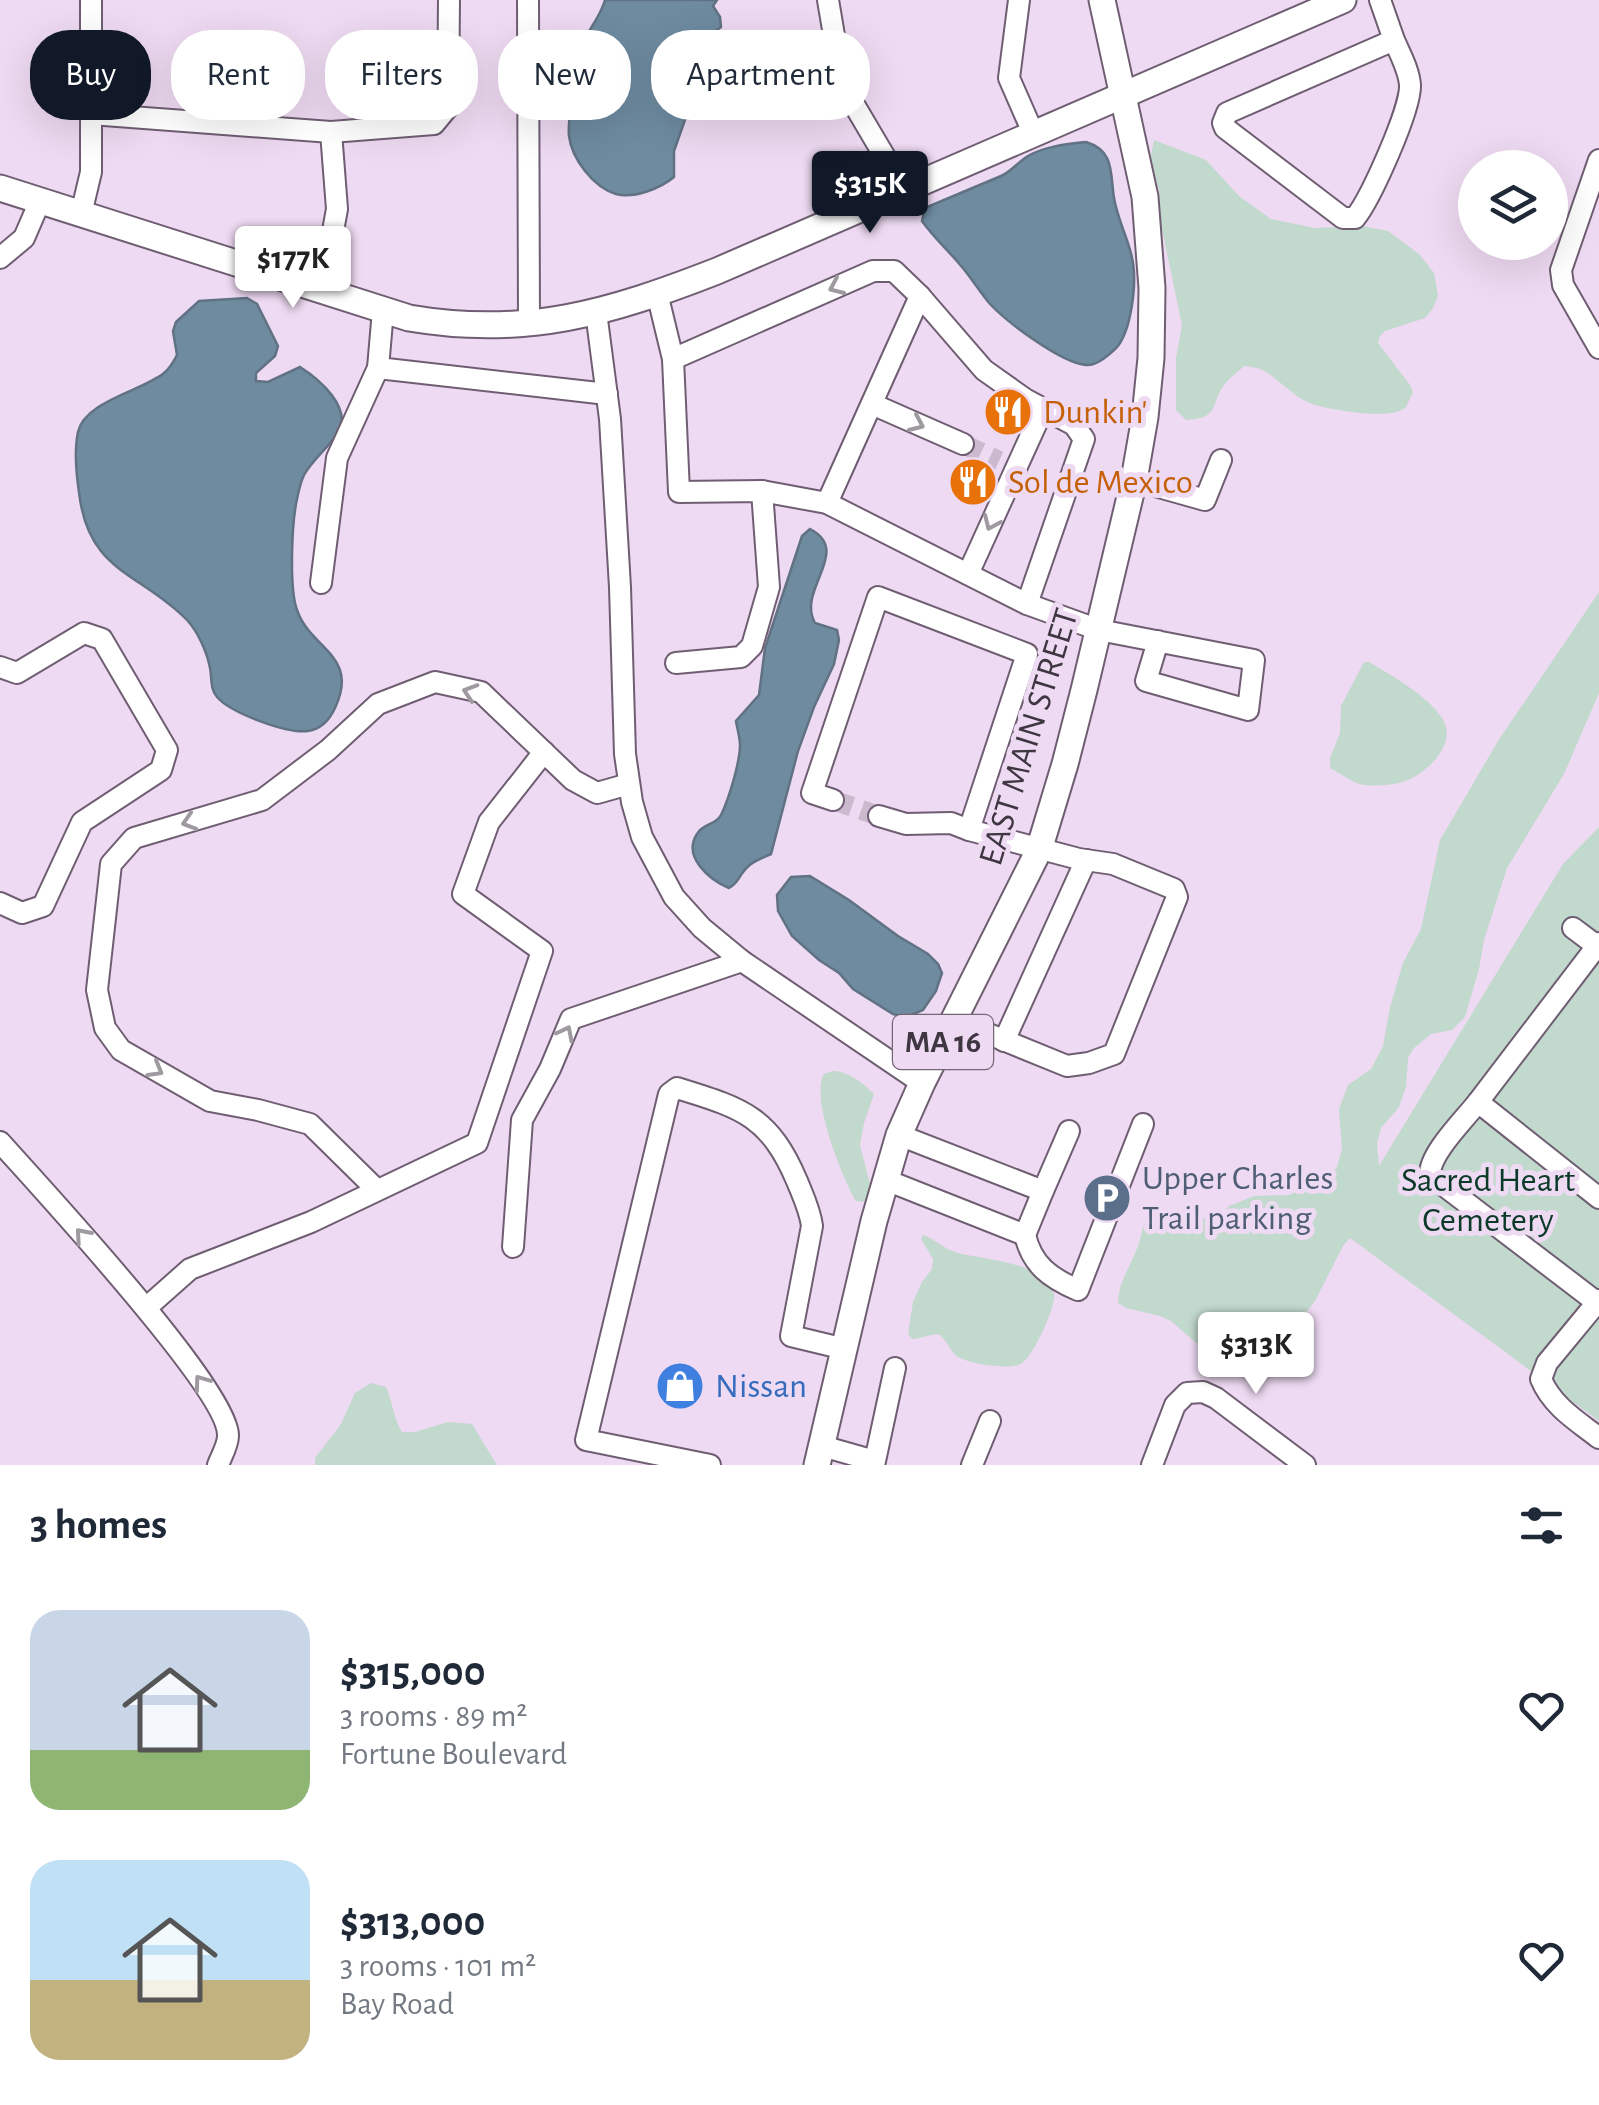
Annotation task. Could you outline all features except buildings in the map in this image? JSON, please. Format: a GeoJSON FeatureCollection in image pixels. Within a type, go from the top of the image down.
{"type":"FeatureCollection","features":[{"type":"Feature","properties":{"kind":"main road","name":"EAST MAIN STREET"},"geometry":{"type":"LineString","coordinates":[[820,1456],[899,1135],[1039,850],[1100,630],[1134,480],[1151,358],[1152,288],[1145,197],[1102,0]]}},
{"type":"Feature","properties":{"kind":"main road"},"geometry":{"type":"LineString","coordinates":[[0,188],[409,318],[452,325],[528,324],[596,312],[717,271],[1343,0]]}},
{"type":"Feature","properties":{"kind":"street"},"geometry":{"type":"LineString","coordinates":[[91,0],[91,30]]}},
{"type":"Feature","properties":{"kind":"street"},"geometry":{"type":"LineString","coordinates":[[151,119],[330,132],[434,124],[448,107],[449,0]]}},
{"type":"Feature","properties":{"kind":"street"},"geometry":{"type":"LineString","coordinates":[[528,0],[528,324]]}},
{"type":"Feature","properties":{"kind":"street"},"geometry":{"type":"LineString","coordinates":[[828,0],[849,96],[905,191]]}},
{"type":"Feature","properties":{"kind":"street"},"geometry":{"type":"LineString","coordinates":[[1018,0],[1009,78],[1034,135]]}},
{"type":"Feature","properties":{"kind":"street"},"geometry":{"type":"LineString","coordinates":[[1380,0],[1406,70],[1410,90],[1376,186],[1355,218],[1343,218],[1222,123],[1228,113],[1394,40]]}},
{"type":"Feature","properties":{"kind":"street"},"geometry":{"type":"LineString","coordinates":[[81,214],[90,172],[91,120]]}},
{"type":"Feature","properties":{"kind":"street"},"geometry":{"type":"LineString","coordinates":[[322,290],[337,209],[330,132]]}},
{"type":"Feature","properties":{"kind":"street"},"geometry":{"type":"LineString","coordinates":[[1599,160],[1561,270],[1562,285],[1599,348]]}},
{"type":"Feature","properties":{"kind":"street"},"geometry":{"type":"LineString","coordinates":[[0,258],[24,238],[40,201]]}},
{"type":"Feature","properties":{"kind":"street"},"geometry":{"type":"LineString","coordinates":[[673,359],[873,271],[894,272],[984,370],[1025,399],[1074,425],[1084,439],[1027,604]]}},
{"type":"Feature","properties":{"kind":"street"},"geometry":{"type":"LineString","coordinates":[[658,293],[673,359],[679,492],[762,491],[827,503],[1027,604],[1100,630],[1158,641],[1254,660],[1248,710],[1146,681],[1158,641]]}},
{"type":"Feature","properties":{"kind":"street"},"geometry":{"type":"LineString","coordinates":[[827,503],[920,296]]}},
{"type":"Feature","properties":{"kind":"street"},"geometry":{"type":"LineString","coordinates":[[320,583],[337,458],[378,368],[383,310]]}},
{"type":"Feature","properties":{"kind":"street"},"geometry":{"type":"LineString","coordinates":[[596,312],[607,394],[620,587],[625,754],[642,837],[668,888],[702,928],[742,961],[922,1083]]}},
{"type":"Feature","properties":{"kind":"street"},"geometry":{"type":"LineString","coordinates":[[378,368],[607,394]]}},
{"type":"Feature","properties":{"kind":"street"},"geometry":{"type":"LineString","coordinates":[[872,404],[963,444]]}},
{"type":"Feature","properties":{"kind":"street"},"geometry":{"type":"LineString","coordinates":[[968,574],[1008,464],[1043,409]]}},
{"type":"Feature","properties":{"kind":"street"},"geometry":{"type":"LineString","coordinates":[[1134,480],[1206,500],[1221,460]]}},
{"type":"Feature","properties":{"kind":"street"},"geometry":{"type":"LineString","coordinates":[[676,663],[741,657],[752,646],[769,587],[762,491]]}},
{"type":"Feature","properties":{"kind":"street"},"geometry":{"type":"LineString","coordinates":[[833,800],[812,793],[878,598],[1027,654],[969,830]]}},
{"type":"Feature","properties":{"kind":"street"},"geometry":{"type":"LineString","coordinates":[[0,667],[17,673],[84,633],[102,639],[167,750],[162,770],[82,822],[44,906],[22,913],[0,903]]}},
{"type":"Feature","properties":{"kind":"street"},"geometry":{"type":"LineString","coordinates":[[376,1189],[310,1124],[210,1102],[121,1050],[106,1028],[97,990],[111,864],[134,838],[262,800],[328,750],[378,704],[435,682],[481,692],[573,780],[597,793],[630,784]]}},
{"type":"Feature","properties":{"kind":"street"},"geometry":{"type":"LineString","coordinates":[[146,1308],[190,1269],[310,1222],[476,1144],[542,951],[463,894],[489,822],[544,752]]}},
{"type":"Feature","properties":{"kind":"street"},"geometry":{"type":"LineString","coordinates":[[880,816],[906,824],[951,824],[1039,850],[1113,864],[1174,889],[1177,897],[1114,1054],[1067,1066],[954,1020]]}},
{"type":"Feature","properties":{"kind":"street"},"geometry":{"type":"LineString","coordinates":[[1004,1040],[1086,860]]}},
{"type":"Feature","properties":{"kind":"street"},"geometry":{"type":"LineString","coordinates":[[1573,928],[1598,946],[1429,1168],[1430,1175],[1598,1302],[1547,1363],[1541,1379],[1547,1394],[1599,1438]]}},
{"type":"Feature","properties":{"kind":"street"},"geometry":{"type":"LineString","coordinates":[[513,1247],[522,1120],[550,1070],[570,1019],[742,961]]}},
{"type":"Feature","properties":{"kind":"street"},"geometry":{"type":"LineString","coordinates":[[710,1465],[586,1440],[673,1089],[735,1106],[771,1134],[811,1214],[791,1336],[845,1349]]}},
{"type":"Feature","properties":{"kind":"street"},"geometry":{"type":"LineString","coordinates":[[1478,1102],[1599,1198]]}},
{"type":"Feature","properties":{"kind":"street"},"geometry":{"type":"LineString","coordinates":[[486,1114],[522,1120]]}},
{"type":"Feature","properties":{"kind":"street"},"geometry":{"type":"LineString","coordinates":[[1069,1131],[1025,1235],[1042,1270],[1078,1290],[1143,1124]]}},
{"type":"Feature","properties":{"kind":"street"},"geometry":{"type":"LineString","coordinates":[[899,1135],[1043,1191]]}},
{"type":"Feature","properties":{"kind":"street"},"geometry":{"type":"LineString","coordinates":[[0,1142],[146,1308],[220,1408],[228,1436],[218,1465]]}},
{"type":"Feature","properties":{"kind":"street"},"geometry":{"type":"LineString","coordinates":[[886,1180],[1025,1235]]}},
{"type":"Feature","properties":{"kind":"street"},"geometry":{"type":"LineString","coordinates":[[820,1456],[879,1464],[895,1368]]}},
{"type":"Feature","properties":{"kind":"street"},"geometry":{"type":"LineString","coordinates":[[1152,1465],[1175,1404],[1187,1392],[1203,1392],[1216,1398],[1304,1465]]}},
{"type":"Feature","properties":{"kind":"street"},"geometry":{"type":"LineString","coordinates":[[972,1465],[990,1421]]}},
{"type":"Feature","properties":{"kind":"green space"},"geometry":{"type":"Polygon","coordinates":[[[1154,140],[1206,160],[1239,196],[1271,219],[1315,228],[1362,226],[1388,231],[1419,254],[1434,273],[1438,296],[1433,308],[1425,318],[1385,331],[1378,343],[1410,385],[1413,392],[1406,407],[1375,414],[1312,404],[1266,372],[1244,366],[1225,384],[1210,413],[1186,420],[1176,410],[1176,358],[1182,325],[1159,215],[1159,189],[1149,165],[1154,140]]]}},
{"type":"Feature","properties":{"kind":"green space","name":"Sacred Heart Cemetery"},"geometry":{"type":"Polygon","coordinates":[[[1599,592],[1599,693],[1564,774],[1507,868],[1465,1017],[1452,1030],[1431,1034],[1414,1048],[1408,1058],[1406,1087],[1399,1107],[1381,1128],[1377,1143],[1379,1166],[1563,864],[1599,827],[1599,1421],[1350,1238],[1305,1314],[1259,1334],[1233,1352],[1203,1349],[1171,1321],[1118,1303],[1122,1281],[1149,1213],[1167,1210],[1219,1219],[1229,1206],[1254,1196],[1288,1195],[1311,1187],[1337,1167],[1342,1149],[1339,1109],[1348,1085],[1371,1069],[1383,1046],[1403,963],[1421,929],[1440,840],[1498,741],[1599,592]]]}},
{"type":"Feature","properties":{"kind":"green space"},"geometry":{"type":"Polygon","coordinates":[[[1364,662],[1419,694],[1436,710],[1446,728],[1438,757],[1403,782],[1364,785],[1330,768],[1340,733],[1341,706],[1364,662]]]}},
{"type":"Feature","properties":{"kind":"green space"},"geometry":{"type":"Polygon","coordinates":[[[833,1071],[861,1082],[874,1094],[860,1145],[872,1192],[865,1202],[856,1201],[850,1190],[824,1118],[821,1085],[824,1074],[833,1071]]]}},
{"type":"Feature","properties":{"kind":"green space"},"geometry":{"type":"Polygon","coordinates":[[[923,1235],[953,1252],[1016,1265],[1047,1281],[1054,1294],[1051,1309],[1037,1342],[1021,1364],[973,1362],[957,1356],[940,1335],[912,1339],[908,1334],[913,1302],[932,1269],[933,1259],[921,1239],[923,1235]]]}},
{"type":"Feature","properties":{"kind":"green space"},"geometry":{"type":"Polygon","coordinates":[[[371,1383],[386,1387],[402,1432],[448,1422],[472,1424],[497,1465],[315,1465],[315,1458],[341,1424],[355,1393],[371,1383]]]}},
{"type":"Feature","properties":{"kind":"water"},"geometry":{"type":"Polygon","coordinates":[[[605,0],[717,0],[713,6],[720,17],[721,27],[717,30],[651,30],[651,120],[685,120],[674,151],[674,177],[639,194],[616,194],[592,179],[574,154],[569,136],[570,120],[631,120],[631,30],[590,30],[605,0]]]}},
{"type":"Feature","properties":{"kind":"water"},"geometry":{"type":"Polygon","coordinates":[[[1086,142],[1107,157],[1134,281],[1130,314],[1119,345],[1101,361],[1086,365],[1049,350],[998,312],[922,221],[925,208],[1001,176],[1024,158],[1057,146],[1086,142]]]}},
{"type":"Feature","properties":{"kind":"water"},"geometry":{"type":"Polygon","coordinates":[[[247,298],[257,304],[278,346],[275,356],[256,373],[256,381],[268,382],[300,367],[332,395],[341,414],[338,433],[304,475],[292,541],[297,610],[337,664],[341,676],[341,690],[333,712],[321,726],[308,731],[260,721],[217,697],[207,655],[195,630],[169,604],[105,555],[84,519],[78,484],[78,432],[91,412],[166,371],[177,355],[173,331],[176,322],[199,301],[247,298]]]}},
{"type":"Feature","properties":{"kind":"water"},"geometry":{"type":"Polygon","coordinates":[[[810,529],[822,538],[826,548],[811,610],[815,623],[837,630],[834,664],[798,751],[771,854],[749,865],[729,888],[700,867],[693,843],[700,830],[718,819],[727,800],[740,752],[736,721],[759,695],[765,648],[802,536],[810,529]]]}},
{"type":"Feature","properties":{"kind":"water"},"geometry":{"type":"Polygon","coordinates":[[[810,876],[938,964],[942,973],[923,1010],[907,1017],[893,1014],[853,989],[792,936],[778,911],[777,895],[791,877],[810,876]]]}},
{"type":"Feature","properties":{"kind":"tunnel"},"geometry":{"type":"LineString","coordinates":[[963,444],[999,461]]}},
{"type":"Feature","properties":{"kind":"tunnel"},"geometry":{"type":"LineString","coordinates":[[833,800],[879,816]]}},
{"type":"Feature","properties":{"kind":"place","name":"Dunkin'"},"geometry":{"type":"Point","coordinates":[1008,412]}},
{"type":"Feature","properties":{"kind":"place","name":"Sol de Mexico"},"geometry":{"type":"Point","coordinates":[973,482]}},
{"type":"Feature","properties":{"kind":"place","name":"Upper Charles Trail parking"},"geometry":{"type":"Point","coordinates":[1107,1198]}},
{"type":"Feature","properties":{"kind":"place","name":"Nissan"},"geometry":{"type":"Point","coordinates":[680,1386]}}]}
